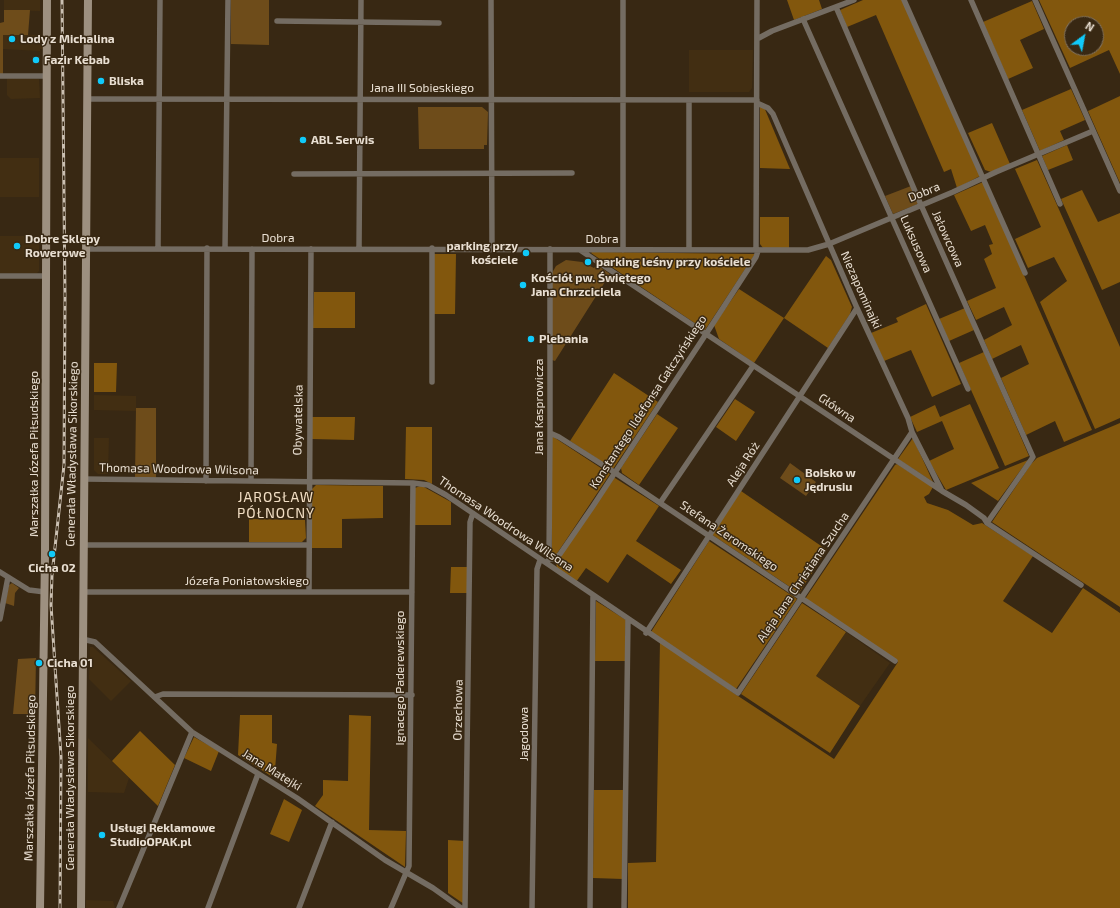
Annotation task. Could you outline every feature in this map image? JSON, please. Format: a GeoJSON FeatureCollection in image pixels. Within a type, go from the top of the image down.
{"type":"FeatureCollection","features":[{"type":"Feature","properties":{"kind":"main road","name":"Marszałka Józefa Piłsudskiego"},"geometry":{"type":"LineString","coordinates":[[40,908],[45,592],[47,0]]}},
{"type":"Feature","properties":{"kind":"main road","name":"Generała Władysława Sikorskiego"},"geometry":{"type":"LineString","coordinates":[[81,908],[88,0]]}},
{"type":"Feature","properties":{"kind":"street"},"geometry":{"type":"LineString","coordinates":[[158,248],[160,0]]}},
{"type":"Feature","properties":{"kind":"street"},"geometry":{"type":"LineString","coordinates":[[225,249],[228,0]]}},
{"type":"Feature","properties":{"kind":"street"},"geometry":{"type":"LineString","coordinates":[[359,248],[361,0]]}},
{"type":"Feature","properties":{"kind":"street"},"geometry":{"type":"LineString","coordinates":[[491,0],[492,249]]}},
{"type":"Feature","properties":{"kind":"street"},"geometry":{"type":"LineString","coordinates":[[623,0],[623,250]]}},
{"type":"Feature","properties":{"kind":"street"},"geometry":{"type":"LineString","coordinates":[[757,0],[757,250]]}},
{"type":"Feature","properties":{"kind":"street"},"geometry":{"type":"LineString","coordinates":[[757,39],[772,31],[854,0]]}},
{"type":"Feature","properties":{"kind":"street"},"geometry":{"type":"LineString","coordinates":[[904,0],[985,178],[1025,273]]}},
{"type":"Feature","properties":{"kind":"street"},"geometry":{"type":"LineString","coordinates":[[971,0],[1060,204]]}},
{"type":"Feature","properties":{"kind":"street"},"geometry":{"type":"LineString","coordinates":[[1035,0],[1120,191]]}},
{"type":"Feature","properties":{"kind":"street","name":"Jałowcowa"},"geometry":{"type":"LineString","coordinates":[[836,7],[1033,457],[987,523]]}},
{"type":"Feature","properties":{"kind":"street","name":"Luksusowa"},"geometry":{"type":"LineString","coordinates":[[803,19],[968,389]]}},
{"type":"Feature","properties":{"kind":"street"},"geometry":{"type":"LineString","coordinates":[[277,21],[439,23]]}},
{"type":"Feature","properties":{"kind":"street"},"geometry":{"type":"LineString","coordinates":[[0,76],[47,76]]}},
{"type":"Feature","properties":{"kind":"street","name":"Jana III Sobieskiego"},"geometry":{"type":"LineString","coordinates":[[87,99],[624,99],[757,102]]}},
{"type":"Feature","properties":{"kind":"street"},"geometry":{"type":"LineString","coordinates":[[689,100],[689,250]]}},
{"type":"Feature","properties":{"kind":"street","name":"Niezapominajki"},"geometry":{"type":"LineString","coordinates":[[757,102],[768,108],[773,114],[857,308],[908,418],[912,432],[942,491]]}},
{"type":"Feature","properties":{"kind":"street","name":"Dobra"},"geometry":{"type":"LineString","coordinates":[[86,248],[808,250],[829,244],[1093,131]]}},
{"type":"Feature","properties":{"kind":"street"},"geometry":{"type":"LineString","coordinates":[[294,174],[572,174]]}},
{"type":"Feature","properties":{"kind":"street"},"geometry":{"type":"LineString","coordinates":[[206,481],[207,248]]}},
{"type":"Feature","properties":{"kind":"street"},"geometry":{"type":"LineString","coordinates":[[251,481],[252,248]]}},
{"type":"Feature","properties":{"kind":"street"},"geometry":{"type":"LineString","coordinates":[[432,248],[432,382]]}},
{"type":"Feature","properties":{"kind":"street","name":"Obywatelska"},"geometry":{"type":"LineString","coordinates":[[309,592],[308,482],[311,249]]}},
{"type":"Feature","properties":{"kind":"street","name":"Jana Kasprowicza"},"geometry":{"type":"LineString","coordinates":[[548,561],[550,249]]}},
{"type":"Feature","properties":{"kind":"street","name":"Główna"},"geometry":{"type":"LineString","coordinates":[[580,250],[942,491],[966,505],[984,518],[987,523],[1081,585]]}},
{"type":"Feature","properties":{"kind":"street","name":"Konstantego Ildefonsa Gałczyńskiego"},"geometry":{"type":"LineString","coordinates":[[548,561],[554,559],[560,554],[756,257],[757,250]]}},
{"type":"Feature","properties":{"kind":"street"},"geometry":{"type":"LineString","coordinates":[[0,276],[47,276]]}},
{"type":"Feature","properties":{"kind":"street","name":"Aleja Róż"},"geometry":{"type":"LineString","coordinates":[[646,633],[857,308]]}},
{"type":"Feature","properties":{"kind":"street"},"geometry":{"type":"LineString","coordinates":[[660,503],[753,366]]}},
{"type":"Feature","properties":{"kind":"street","name":"Aleja Jana Christiana Szucha"},"geometry":{"type":"LineString","coordinates":[[738,693],[912,432]]}},
{"type":"Feature","properties":{"kind":"street","name":"Stefana Żeromskiego"},"geometry":{"type":"LineString","coordinates":[[550,433],[559,437],[614,472],[895,661]]}},
{"type":"Feature","properties":{"kind":"street","name":"Thomasa Woodrowa Wilsona"},"geometry":{"type":"LineString","coordinates":[[84,479],[413,483],[428,485],[473,513],[540,560],[548,561],[593,596],[646,633],[687,657],[738,693]]}},
{"type":"Feature","properties":{"kind":"street","name":"Ignacego Paderewskiego"},"geometry":{"type":"LineString","coordinates":[[391,908],[409,866],[412,695],[413,483]]}},
{"type":"Feature","properties":{"kind":"street","name":"Orzechowa"},"geometry":{"type":"LineString","coordinates":[[465,908],[470,522],[473,513]]}},
{"type":"Feature","properties":{"kind":"street"},"geometry":{"type":"LineString","coordinates":[[83,545],[308,546]]}},
{"type":"Feature","properties":{"kind":"street","name":"Jagodowa"},"geometry":{"type":"LineString","coordinates":[[532,908],[537,568],[540,560]]}},
{"type":"Feature","properties":{"kind":"street"},"geometry":{"type":"LineString","coordinates":[[0,572],[29,590],[45,592]]}},
{"type":"Feature","properties":{"kind":"street"},"geometry":{"type":"LineString","coordinates":[[0,619],[8,577]]}},
{"type":"Feature","properties":{"kind":"street","name":"Józefa Poniatowskiego"},"geometry":{"type":"LineString","coordinates":[[83,592],[412,592]]}},
{"type":"Feature","properties":{"kind":"street"},"geometry":{"type":"LineString","coordinates":[[590,908],[593,596]]}},
{"type":"Feature","properties":{"kind":"street"},"geometry":{"type":"LineString","coordinates":[[624,908],[628,620]]}},
{"type":"Feature","properties":{"kind":"street","name":"Jana Matejki"},"geometry":{"type":"LineString","coordinates":[[82,639],[95,642],[192,732],[332,822],[385,860],[461,908]]}},
{"type":"Feature","properties":{"kind":"street"},"geometry":{"type":"LineString","coordinates":[[155,697],[163,694],[412,695]]}},
{"type":"Feature","properties":{"kind":"street"},"geometry":{"type":"LineString","coordinates":[[119,908],[192,732]]}},
{"type":"Feature","properties":{"kind":"street"},"geometry":{"type":"LineString","coordinates":[[208,908],[258,774]]}},
{"type":"Feature","properties":{"kind":"street"},"geometry":{"type":"LineString","coordinates":[[299,908],[332,822]]}},
{"type":"Feature","properties":{"kind":"shaded area"},"geometry":{"type":"Polygon","coordinates":[[[4,0],[40,0],[40,11],[4,10],[4,0]]]}},
{"type":"Feature","properties":{"kind":"shaded area"},"geometry":{"type":"Polygon","coordinates":[[[231,0],[269,0],[269,45],[231,44],[231,0]]]}},
{"type":"Feature","properties":{"kind":"shaded area"},"geometry":{"type":"Polygon","coordinates":[[[787,0],[819,0],[822,9],[794,20],[787,0]]]}},
{"type":"Feature","properties":{"kind":"shaded area"},"geometry":{"type":"Polygon","coordinates":[[[863,0],[902,0],[980,176],[957,188],[951,169],[944,172],[876,15],[847,27],[840,10],[863,0]]]}},
{"type":"Feature","properties":{"kind":"shaded area"},"geometry":{"type":"Polygon","coordinates":[[[1039,0],[1120,0],[1120,74],[1109,50],[1104,52],[1104,16],[1064,16],[1064,55],[1039,0]]]}},
{"type":"Feature","properties":{"kind":"shaded area"},"geometry":{"type":"Polygon","coordinates":[[[1032,1],[1044,29],[1020,40],[1033,68],[1008,79],[983,22],[1032,1]]]}},
{"type":"Feature","properties":{"kind":"shaded area"},"geometry":{"type":"Polygon","coordinates":[[[4,10],[30,10],[28,35],[3,35],[3,74],[0,74],[0,23],[4,22],[4,10]]]}},
{"type":"Feature","properties":{"kind":"shaded area"},"geometry":{"type":"Polygon","coordinates":[[[3,34],[40,35],[43,40],[43,49],[40,49],[40,51],[3,49],[3,34]]]}},
{"type":"Feature","properties":{"kind":"shaded area"},"geometry":{"type":"Polygon","coordinates":[[[689,50],[753,50],[752,88],[749,92],[689,92],[689,50]]]}},
{"type":"Feature","properties":{"kind":"shaded area"},"geometry":{"type":"Polygon","coordinates":[[[1065,56],[1096,56],[1070,68],[1065,56]]]}},
{"type":"Feature","properties":{"kind":"shaded area"},"geometry":{"type":"Polygon","coordinates":[[[7,78],[39,79],[40,98],[11,99],[7,95],[7,78]]]}},
{"type":"Feature","properties":{"kind":"shaded area"},"geometry":{"type":"Polygon","coordinates":[[[1071,89],[1085,120],[1060,131],[1064,140],[1040,151],[1022,110],[1071,89]]]}},
{"type":"Feature","properties":{"kind":"shaded area"},"geometry":{"type":"Polygon","coordinates":[[[1120,96],[1120,183],[1088,111],[1120,96]]]}},
{"type":"Feature","properties":{"kind":"shaded area"},"geometry":{"type":"Polygon","coordinates":[[[418,107],[482,107],[488,112],[487,145],[484,145],[484,149],[419,149],[418,107]]]}},
{"type":"Feature","properties":{"kind":"shaded area"},"geometry":{"type":"Polygon","coordinates":[[[760,107],[764,107],[790,169],[760,168],[760,107]]]}},
{"type":"Feature","properties":{"kind":"shaded area"},"geometry":{"type":"Polygon","coordinates":[[[992,123],[1010,164],[991,172],[985,170],[968,133],[992,123]]]}},
{"type":"Feature","properties":{"kind":"shaded area"},"geometry":{"type":"Polygon","coordinates":[[[1067,145],[1073,160],[1048,170],[1042,156],[1067,145]]]}},
{"type":"Feature","properties":{"kind":"shaded area"},"geometry":{"type":"Polygon","coordinates":[[[0,158],[39,158],[39,197],[0,197],[0,158]]]}},
{"type":"Feature","properties":{"kind":"shaded area"},"geometry":{"type":"Polygon","coordinates":[[[1037,160],[1120,347],[1120,418],[1095,429],[1040,302],[1067,281],[1054,257],[1028,268],[1015,239],[1041,227],[1015,169],[1037,160]]]}},
{"type":"Feature","properties":{"kind":"shaded area"},"geometry":{"type":"Polygon","coordinates":[[[983,182],[1092,430],[1064,442],[1055,421],[1026,435],[1001,378],[1029,364],[1021,345],[992,359],[984,340],[1012,325],[1004,307],[976,320],[967,301],[996,288],[984,259],[992,254],[989,245],[993,244],[985,225],[971,231],[954,195],[983,182]]]}},
{"type":"Feature","properties":{"kind":"shaded area"},"geometry":{"type":"Polygon","coordinates":[[[911,186],[918,204],[893,214],[885,196],[911,186]]]}},
{"type":"Feature","properties":{"kind":"shaded area"},"geometry":{"type":"Polygon","coordinates":[[[1082,190],[1098,222],[1120,213],[1120,282],[1102,290],[1061,199],[1082,190]]]}},
{"type":"Feature","properties":{"kind":"shaded area"},"geometry":{"type":"Polygon","coordinates":[[[760,217],[789,217],[789,248],[763,248],[760,244],[760,217]]]}},
{"type":"Feature","properties":{"kind":"shaded area"},"geometry":{"type":"Polygon","coordinates":[[[0,236],[39,236],[39,271],[37,273],[0,273],[0,236]]]}},
{"type":"Feature","properties":{"kind":"shaded area"},"geometry":{"type":"Polygon","coordinates":[[[591,253],[755,254],[705,330],[591,253]]]}},
{"type":"Feature","properties":{"kind":"shaded area"},"geometry":{"type":"Polygon","coordinates":[[[434,254],[456,254],[455,314],[434,314],[434,254]]]}},
{"type":"Feature","properties":{"kind":"shaded area"},"geometry":{"type":"Polygon","coordinates":[[[826,256],[831,260],[852,307],[850,314],[828,348],[784,318],[826,256]]]}},
{"type":"Feature","properties":{"kind":"shaded area"},"geometry":{"type":"Polygon","coordinates":[[[566,260],[582,262],[594,268],[597,265],[610,274],[555,361],[552,360],[552,273],[556,266],[566,260]]]}},
{"type":"Feature","properties":{"kind":"shaded area"},"geometry":{"type":"Polygon","coordinates":[[[739,289],[784,318],[754,363],[719,339],[714,325],[739,289]]]}},
{"type":"Feature","properties":{"kind":"shaded area"},"geometry":{"type":"Polygon","coordinates":[[[314,292],[355,292],[355,328],[313,328],[314,292]]]}},
{"type":"Feature","properties":{"kind":"shaded area"},"geometry":{"type":"Polygon","coordinates":[[[926,304],[961,384],[932,397],[911,350],[884,361],[871,333],[898,322],[896,318],[926,304]]]}},
{"type":"Feature","properties":{"kind":"shaded area"},"geometry":{"type":"Polygon","coordinates":[[[965,308],[974,330],[949,341],[939,319],[965,308]]]}},
{"type":"Feature","properties":{"kind":"shaded area"},"geometry":{"type":"Polygon","coordinates":[[[984,352],[1029,456],[1005,466],[959,363],[984,352]]]}},
{"type":"Feature","properties":{"kind":"shaded area"},"geometry":{"type":"Polygon","coordinates":[[[94,363],[117,363],[116,392],[94,392],[94,363]]]}},
{"type":"Feature","properties":{"kind":"shaded area"},"geometry":{"type":"Polygon","coordinates":[[[614,373],[658,402],[613,469],[570,441],[614,373]]]}},
{"type":"Feature","properties":{"kind":"shaded area"},"geometry":{"type":"Polygon","coordinates":[[[94,395],[136,396],[136,411],[94,410],[94,395]]]}},
{"type":"Feature","properties":{"kind":"shaded area"},"geometry":{"type":"Polygon","coordinates":[[[735,399],[755,412],[736,441],[716,427],[735,399]]]}},
{"type":"Feature","properties":{"kind":"shaded area"},"geometry":{"type":"Polygon","coordinates":[[[970,404],[999,468],[946,490],[929,461],[954,449],[942,421],[917,432],[910,417],[935,405],[940,417],[970,404]]]}},
{"type":"Feature","properties":{"kind":"shaded area"},"geometry":{"type":"Polygon","coordinates":[[[136,408],[156,408],[156,478],[135,477],[136,408]]]}},
{"type":"Feature","properties":{"kind":"shaded area"},"geometry":{"type":"Polygon","coordinates":[[[657,414],[678,428],[639,485],[622,473],[621,468],[657,414]]]}},
{"type":"Feature","properties":{"kind":"shaded area"},"geometry":{"type":"Polygon","coordinates":[[[312,417],[355,417],[354,440],[312,439],[312,417]]]}},
{"type":"Feature","properties":{"kind":"shaded area"},"geometry":{"type":"Polygon","coordinates":[[[1120,423],[1120,607],[992,522],[1031,464],[1037,458],[1120,423]]]}},
{"type":"Feature","properties":{"kind":"shaded area"},"geometry":{"type":"Polygon","coordinates":[[[406,427],[432,427],[432,484],[424,480],[405,479],[406,427]]]}},
{"type":"Feature","properties":{"kind":"shaded area"},"geometry":{"type":"Polygon","coordinates":[[[552,436],[610,474],[556,555],[552,555],[552,436]]]}},
{"type":"Feature","properties":{"kind":"shaded area"},"geometry":{"type":"Polygon","coordinates":[[[94,438],[109,438],[108,474],[98,474],[94,470],[94,438]]]}},
{"type":"Feature","properties":{"kind":"shaded area"},"geometry":{"type":"Polygon","coordinates":[[[913,438],[933,482],[898,459],[913,438]]]}},
{"type":"Feature","properties":{"kind":"shaded area"},"geometry":{"type":"Polygon","coordinates":[[[1028,460],[998,501],[971,483],[1028,460]]]}},
{"type":"Feature","properties":{"kind":"shaded area"},"geometry":{"type":"Polygon","coordinates":[[[790,463],[816,482],[806,496],[780,478],[790,463]]]}},
{"type":"Feature","properties":{"kind":"shaded area"},"geometry":{"type":"Polygon","coordinates":[[[897,464],[933,487],[929,494],[924,497],[927,503],[948,510],[973,525],[982,523],[1033,556],[1003,601],[1052,633],[1083,588],[1120,613],[1120,908],[628,908],[628,863],[656,862],[660,641],[735,694],[834,759],[898,662],[805,599],[897,464]]]}},
{"type":"Feature","properties":{"kind":"shaded area"},"geometry":{"type":"Polygon","coordinates":[[[612,478],[615,478],[659,506],[636,541],[681,570],[671,584],[627,554],[608,583],[586,568],[576,582],[557,569],[556,562],[612,478]]]}},
{"type":"Feature","properties":{"kind":"shaded area"},"geometry":{"type":"Polygon","coordinates":[[[316,485],[383,486],[383,518],[342,519],[342,548],[312,548],[312,489],[316,485]]]}},
{"type":"Feature","properties":{"kind":"shaded area"},"geometry":{"type":"Polygon","coordinates":[[[420,486],[451,502],[451,525],[415,525],[415,488],[420,486]]]}},
{"type":"Feature","properties":{"kind":"shaded area"},"geometry":{"type":"Polygon","coordinates":[[[741,491],[827,550],[799,593],[711,534],[741,491]]]}},
{"type":"Feature","properties":{"kind":"shaded area"},"geometry":{"type":"Polygon","coordinates":[[[249,519],[305,520],[306,538],[302,542],[249,542],[249,519]]]}},
{"type":"Feature","properties":{"kind":"shaded area"},"geometry":{"type":"Polygon","coordinates":[[[709,541],[797,599],[736,689],[651,632],[709,541]]]}},
{"type":"Feature","properties":{"kind":"shaded area"},"geometry":{"type":"Polygon","coordinates":[[[451,567],[467,567],[467,593],[450,593],[451,567]]]}},
{"type":"Feature","properties":{"kind":"shaded area"},"geometry":{"type":"Polygon","coordinates":[[[12,583],[19,588],[15,593],[14,606],[5,603],[9,585],[12,583]]]}},
{"type":"Feature","properties":{"kind":"shaded area"},"geometry":{"type":"Polygon","coordinates":[[[596,601],[626,620],[625,661],[595,661],[596,601]]]}},
{"type":"Feature","properties":{"kind":"shaded area"},"geometry":{"type":"Polygon","coordinates":[[[802,603],[846,632],[816,676],[860,706],[830,753],[741,694],[802,603]]]}},
{"type":"Feature","properties":{"kind":"shaded area"},"geometry":{"type":"Polygon","coordinates":[[[846,632],[890,663],[860,706],[816,676],[846,632]]]}},
{"type":"Feature","properties":{"kind":"shaded area"},"geometry":{"type":"Polygon","coordinates":[[[90,647],[93,647],[131,681],[111,701],[89,679],[90,647]]]}},
{"type":"Feature","properties":{"kind":"shaded area"},"geometry":{"type":"Polygon","coordinates":[[[36,658],[35,714],[13,714],[18,659],[36,658]]]}},
{"type":"Feature","properties":{"kind":"shaded area"},"geometry":{"type":"Polygon","coordinates":[[[240,715],[272,715],[272,743],[277,744],[275,770],[271,776],[238,755],[240,715]]]}},
{"type":"Feature","properties":{"kind":"shaded area"},"geometry":{"type":"Polygon","coordinates":[[[349,715],[371,716],[369,830],[406,831],[405,867],[315,806],[323,795],[323,780],[348,781],[349,715]]]}},
{"type":"Feature","properties":{"kind":"shaded area"},"geometry":{"type":"Polygon","coordinates":[[[140,731],[175,765],[158,806],[112,761],[140,731]]]}},
{"type":"Feature","properties":{"kind":"shaded area"},"geometry":{"type":"Polygon","coordinates":[[[194,737],[219,751],[211,771],[184,758],[194,737]]]}},
{"type":"Feature","properties":{"kind":"shaded area"},"geometry":{"type":"Polygon","coordinates":[[[88,738],[129,778],[124,793],[88,792],[88,738]]]}},
{"type":"Feature","properties":{"kind":"shaded area"},"geometry":{"type":"Polygon","coordinates":[[[594,790],[624,790],[623,879],[593,878],[594,790]]]}},
{"type":"Feature","properties":{"kind":"shaded area"},"geometry":{"type":"Polygon","coordinates":[[[284,799],[302,810],[289,842],[270,834],[284,799]]]}},
{"type":"Feature","properties":{"kind":"shaded area"},"geometry":{"type":"Polygon","coordinates":[[[448,840],[465,841],[464,904],[448,893],[448,840]]]}},
{"type":"Feature","properties":{"kind":"shaded area"},"geometry":{"type":"Polygon","coordinates":[[[86,900],[113,901],[115,908],[86,908],[86,900]]]}},
{"type":"Feature","properties":{"kind":"railway"},"geometry":{"type":"LineString","coordinates":[[60,908],[61,757],[51,605],[52,575],[64,465],[65,297],[62,0]]}},
{"type":"Feature","properties":{"kind":"place","name":"Lody z Michalina"},"geometry":{"type":"Point","coordinates":[12,39]}},
{"type":"Feature","properties":{"kind":"place","name":"Fazir Kebab"},"geometry":{"type":"Point","coordinates":[36,60]}},
{"type":"Feature","properties":{"kind":"place","name":"Bliska"},"geometry":{"type":"Point","coordinates":[101,81]}},
{"type":"Feature","properties":{"kind":"place","name":"ABL Serwis"},"geometry":{"type":"Point","coordinates":[303,140]}},
{"type":"Feature","properties":{"kind":"place","name":"Dobre Sklepy Rowerowe"},"geometry":{"type":"Point","coordinates":[17,246]}},
{"type":"Feature","properties":{"kind":"place","name":"parking przy kościele"},"geometry":{"type":"Point","coordinates":[526,253]}},
{"type":"Feature","properties":{"kind":"place","name":"parking leśny przy kościele"},"geometry":{"type":"Point","coordinates":[588,262]}},
{"type":"Feature","properties":{"kind":"place","name":"Kościół pw. Świętego Jana Chrzciciela"},"geometry":{"type":"Point","coordinates":[523,285]}},
{"type":"Feature","properties":{"kind":"place","name":"Plebania"},"geometry":{"type":"Point","coordinates":[531,339]}},
{"type":"Feature","properties":{"kind":"place","name":"Boisko w Jędrusiu"},"geometry":{"type":"Point","coordinates":[797,480]}},
{"type":"Feature","properties":{"kind":"place","name":"Cicha 02"},"geometry":{"type":"Point","coordinates":[52,554]}},
{"type":"Feature","properties":{"kind":"place","name":"Cicha 01"},"geometry":{"type":"Point","coordinates":[39,663]}},
{"type":"Feature","properties":{"kind":"place","name":"Usługi Reklamowe StudioOPAK.pl"},"geometry":{"type":"Point","coordinates":[102,835]}},
{"type":"Feature","properties":{"kind":"district","name":"JAROSŁAW PÓŁNOCNY"},"geometry":{"type":"Point","coordinates":[276,506]}}]}
